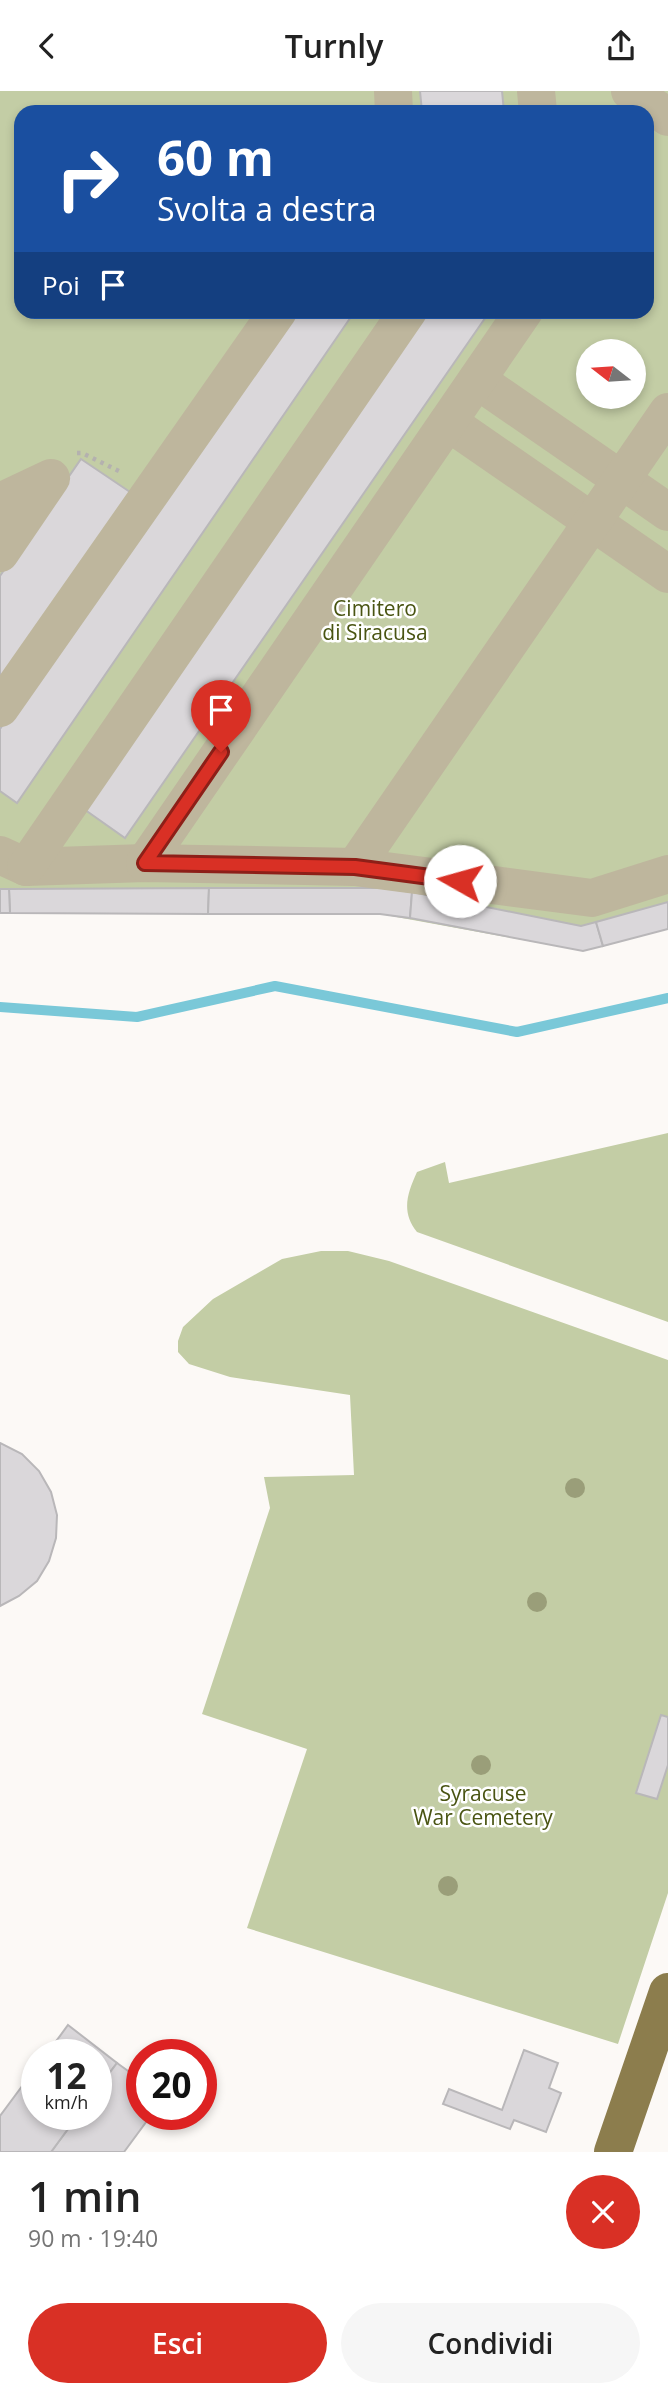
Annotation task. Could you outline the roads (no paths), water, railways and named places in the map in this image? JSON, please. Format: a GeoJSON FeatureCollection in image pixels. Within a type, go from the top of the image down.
{"type":"FeatureCollection","features":[{"type":"Feature","properties":{"kind":"main road"},"geometry":{"type":"LineString","coordinates":[[613,2152],[668,1992]]}},
{"type":"Feature","properties":{"kind":"lane"},"geometry":{"type":"LineString","coordinates":[[630,91],[650,105]]}},
{"type":"Feature","properties":{"kind":"lane"},"geometry":{"type":"LineString","coordinates":[[0,708],[272,319]]}},
{"type":"Feature","properties":{"kind":"lane"},"geometry":{"type":"LineString","coordinates":[[13,861],[402,319]]}},
{"type":"Feature","properties":{"kind":"lane"},"geometry":{"type":"LineString","coordinates":[[145,863],[519,319]]}},
{"type":"Feature","properties":{"kind":"lane"},"geometry":{"type":"LineString","coordinates":[[477,380],[668,512]]}},
{"type":"Feature","properties":{"kind":"lane"},"geometry":{"type":"LineString","coordinates":[[355,867],[668,412]]}},
{"type":"Feature","properties":{"kind":"lane"},"geometry":{"type":"LineString","coordinates":[[448,422],[668,574]]}},
{"type":"Feature","properties":{"kind":"lane"},"geometry":{"type":"LineString","coordinates":[[0,502],[51,478],[0,553]]}},
{"type":"Feature","properties":{"kind":"lane"},"geometry":{"type":"LineString","coordinates":[[13,861],[355,867],[592,898],[668,874]]}},
{"type":"Feature","properties":{"kind":"waterway"},"geometry":{"type":"LineString","coordinates":[[0,1007],[137,1017],[275,986],[517,1032],[668,998]]}},
{"type":"Feature","properties":{"kind":"park label","name":"Cimitero di Siracusa"},"geometry":{"type":"Point","coordinates":[375,621]}},
{"type":"Feature","properties":{"kind":"park label","name":"Syracuse War Cemetery"},"geometry":{"type":"Point","coordinates":[483,1806]}}]}
